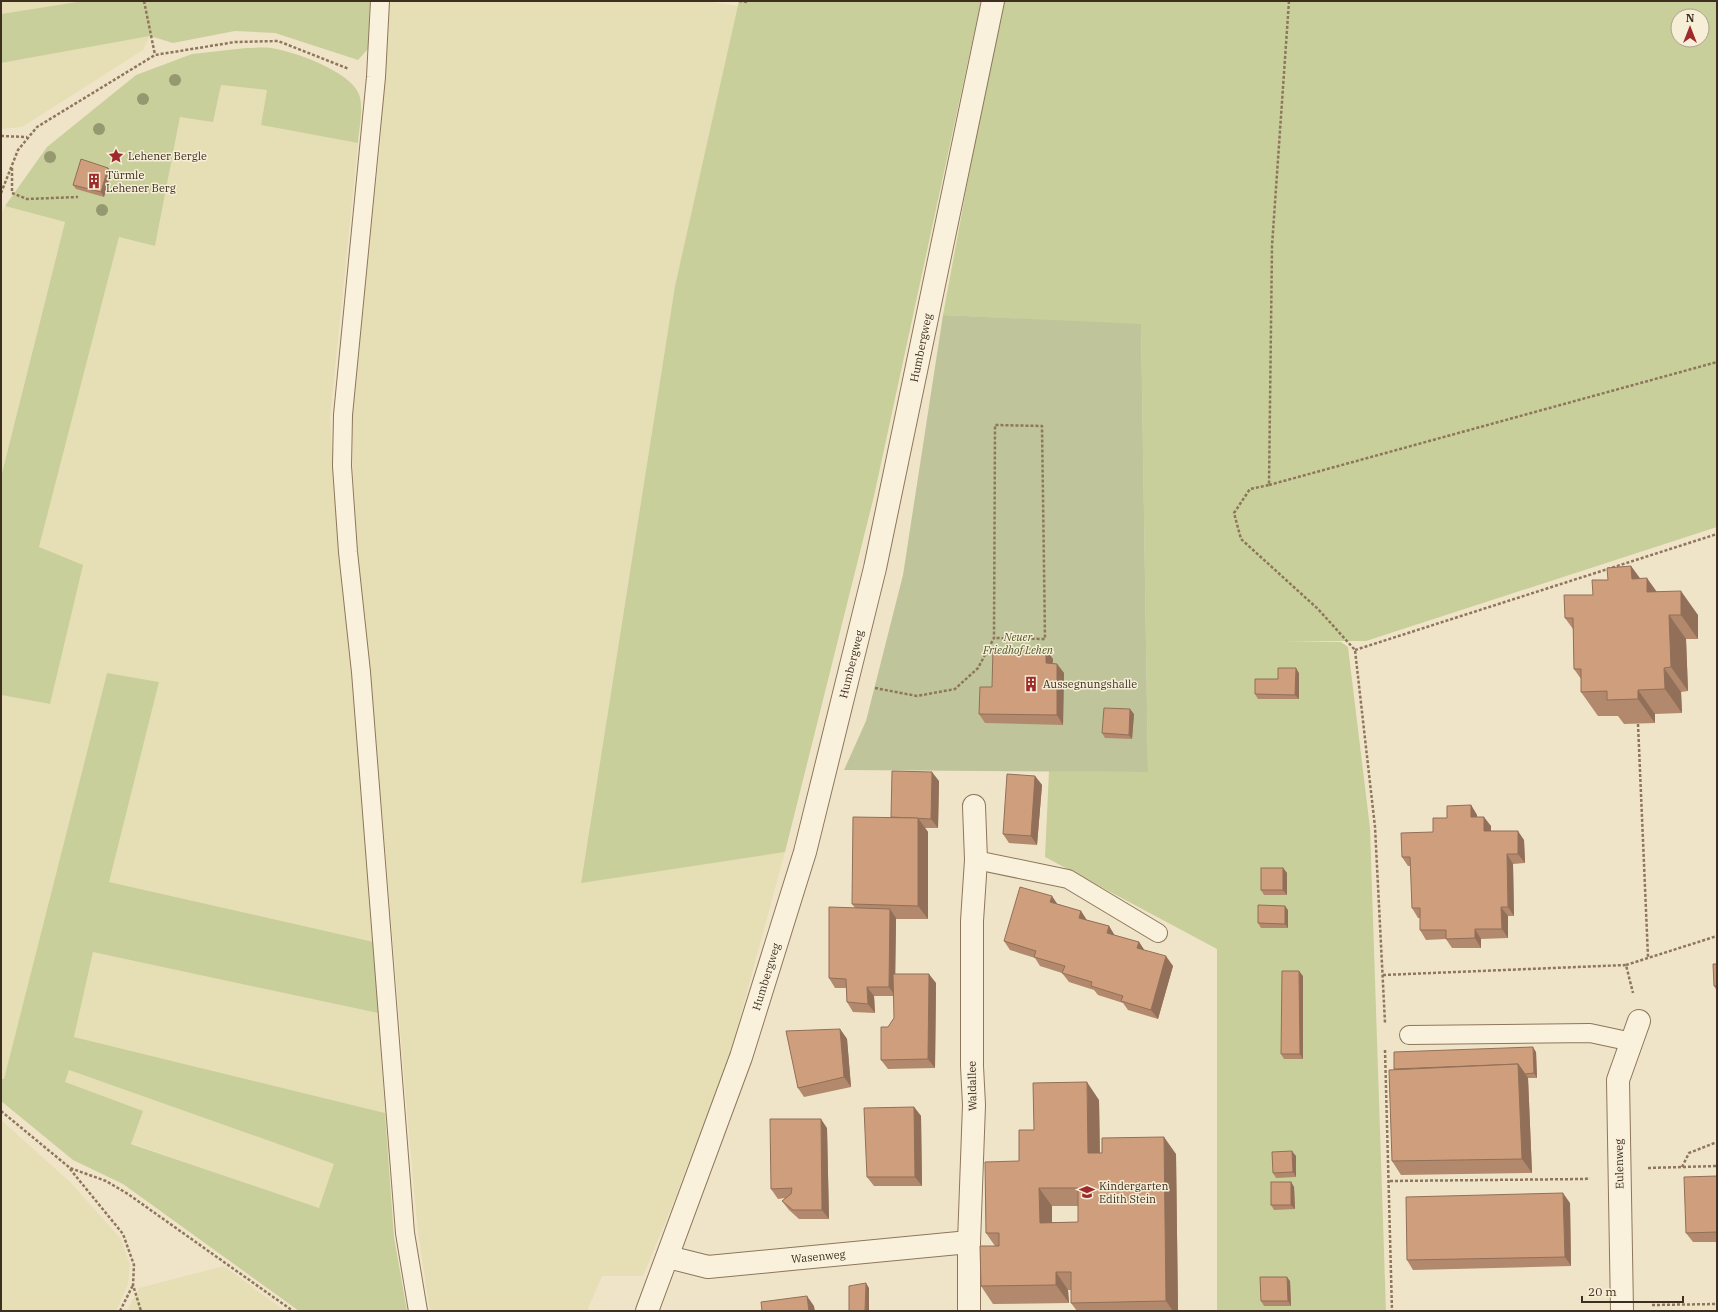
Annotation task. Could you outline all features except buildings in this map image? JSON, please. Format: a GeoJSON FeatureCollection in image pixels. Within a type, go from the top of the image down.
{"type":"FeatureCollection","features":[{"type":"Feature","properties":{"kind":"street","name":"Humbergweg"},"geometry":{"type":"LineString","coordinates":[[647,1311],[668,1257],[750,1026],[805,852],[876,568],[993,1]]}},
{"type":"Feature","properties":{"kind":"street","name":"Waldallee"},"geometry":{"type":"LineString","coordinates":[[969,1311],[969,1242],[974,1105],[972,1066],[972,920],[976,860],[974,806]]}},
{"type":"Feature","properties":{"kind":"street","name":"Eulenweg"},"geometry":{"type":"LineString","coordinates":[[1622,1308],[1618,1080],[1639,1021]]}},
{"type":"Feature","properties":{"kind":"street","name":"Wasenweg"},"geometry":{"type":"LineString","coordinates":[[668,1257],[708,1267],[969,1242]]}},
{"type":"Feature","properties":{"kind":"lane"},"geometry":{"type":"LineString","coordinates":[[380,1],[376,77],[343,415],[342,466],[348,552],[361,672],[405,1234],[418,1311]]}},
{"type":"Feature","properties":{"kind":"lane"},"geometry":{"type":"LineString","coordinates":[[976,860],[1068,879],[1158,933]]}},
{"type":"Feature","properties":{"kind":"lane"},"geometry":{"type":"LineString","coordinates":[[1409,1035],[1590,1032],[1632,1042]]}},
{"type":"Feature","properties":{"kind":"path"},"geometry":{"type":"LineString","coordinates":[[144,1],[154,55]]}},
{"type":"Feature","properties":{"kind":"path"},"geometry":{"type":"LineString","coordinates":[[739,1],[748,2]]}},
{"type":"Feature","properties":{"kind":"path"},"geometry":{"type":"LineString","coordinates":[[1269,485],[1272,246],[1289,1]]}},
{"type":"Feature","properties":{"kind":"path"},"geometry":{"type":"LineString","coordinates":[[1,193],[18,150],[27,137],[38,127],[154,55],[235,42],[278,41],[359,73],[376,77]]}},
{"type":"Feature","properties":{"kind":"path"},"geometry":{"type":"LineString","coordinates":[[1,136],[27,137]]}},
{"type":"Feature","properties":{"kind":"path"},"geometry":{"type":"LineString","coordinates":[[12,166],[12,193],[26,199],[78,197]]}},
{"type":"Feature","properties":{"kind":"path"},"geometry":{"type":"LineString","coordinates":[[1385,1030],[1375,827],[1355,650],[1318,609],[1241,539],[1234,513],[1250,489],[1717,362]]}},
{"type":"Feature","properties":{"kind":"path"},"geometry":{"type":"LineString","coordinates":[[848,682],[917,696],[955,689],[978,668],[994,638],[995,425],[1042,426],[1045,639],[994,638]]}},
{"type":"Feature","properties":{"kind":"path"},"geometry":{"type":"LineString","coordinates":[[1355,650],[1717,534]]}},
{"type":"Feature","properties":{"kind":"path"},"geometry":{"type":"LineString","coordinates":[[1624,564],[1627,570]]}},
{"type":"Feature","properties":{"kind":"path"},"geometry":{"type":"LineString","coordinates":[[1638,724],[1648,956]]}},
{"type":"Feature","properties":{"kind":"path"},"geometry":{"type":"LineString","coordinates":[[1383,975],[1626,965],[1648,956],[1717,936]]}},
{"type":"Feature","properties":{"kind":"path"},"geometry":{"type":"LineString","coordinates":[[1626,965],[1639,1021]]}},
{"type":"Feature","properties":{"kind":"path"},"geometry":{"type":"LineString","coordinates":[[1385,1046],[1390,1181],[1392,1311]]}},
{"type":"Feature","properties":{"kind":"path"},"geometry":{"type":"LineString","coordinates":[[1,1111],[70,1168],[76,1178],[123,1234],[134,1265],[133,1285],[141,1311]]}},
{"type":"Feature","properties":{"kind":"path"},"geometry":{"type":"LineString","coordinates":[[1682,1167],[1688,1153],[1717,1142]]}},
{"type":"Feature","properties":{"kind":"path"},"geometry":{"type":"LineString","coordinates":[[1390,1181],[1585,1180],[1619,1168],[1717,1166]]}},
{"type":"Feature","properties":{"kind":"path"},"geometry":{"type":"LineString","coordinates":[[70,1168],[106,1181],[128,1194],[293,1311]]}},
{"type":"Feature","properties":{"kind":"path"},"geometry":{"type":"LineString","coordinates":[[120,1311],[133,1285]]}},
{"type":"Feature","properties":{"kind":"path"},"geometry":{"type":"LineString","coordinates":[[1622,1308],[1717,1304]]}},
{"type":"Feature","properties":{"kind":"shaded area"},"geometry":{"type":"Polygon","coordinates":[[[1,1],[83,1],[1,14],[1,1]]]}},
{"type":"Feature","properties":{"kind":"shaded area"},"geometry":{"type":"Polygon","coordinates":[[[389,1],[705,1],[739,6],[675,286],[581,882],[785,852],[730,1054],[674,1201],[643,1276],[602,1276],[587,1311],[430,1311],[418,1233],[373,701],[357,551],[353,468],[352,397],[380,148],[389,1]]]}},
{"type":"Feature","properties":{"kind":"shaded area"},"geometry":{"type":"Polygon","coordinates":[[[150,36],[143,50],[22,127],[1,129],[1,63],[150,36]]]}},
{"type":"Feature","properties":{"kind":"shaded area"},"geometry":{"type":"Polygon","coordinates":[[[221,85],[267,90],[261,125],[358,143],[330,418],[338,547],[352,671],[374,942],[108,882],[159,682],[107,673],[4,1080],[1,1079],[1,695],[49,704],[39,547],[119,237],[155,246],[180,117],[221,85]]]}},
{"type":"Feature","properties":{"kind":"shaded area"},"geometry":{"type":"Polygon","coordinates":[[[5,206],[65,222],[1,477],[1,215],[5,206]]]}},
{"type":"Feature","properties":{"kind":"shaded area"},"geometry":{"type":"Polygon","coordinates":[[[93,951],[378,1013],[385,1113],[74,1037],[93,951]]]}},
{"type":"Feature","properties":{"kind":"shaded area"},"geometry":{"type":"Polygon","coordinates":[[[69,1070],[335,1164],[319,1209],[131,1143],[64,1082],[69,1070]]]}},
{"type":"Feature","properties":{"kind":"shaded area"},"geometry":{"type":"Polygon","coordinates":[[[1,1120],[71,1183],[121,1239],[130,1265],[128,1284],[116,1311],[1,1311],[1,1120]]]}},
{"type":"Feature","properties":{"kind":"shaded area"},"geometry":{"type":"Polygon","coordinates":[[[224,1266],[285,1311],[127,1311],[139,1288],[224,1266]]]}},
{"type":"Feature","properties":{"kind":"green space"},"geometry":{"type":"Polygon","coordinates":[[[83,1],[370,1],[368,49],[358,60],[275,33],[235,31],[173,43],[150,36],[1,63],[1,14],[83,1]]]}},
{"type":"Feature","properties":{"kind":"green space"},"geometry":{"type":"Polygon","coordinates":[[[739,1],[981,1],[874,496],[785,852],[581,883],[675,286],[739,1]]]}},
{"type":"Feature","properties":{"kind":"green space"},"geometry":{"type":"Polygon","coordinates":[[[1001,1],[1717,1],[1717,527],[1366,641],[1284,641],[1341,642],[1348,647],[1370,828],[1386,1311],[1217,1311],[1217,949],[1045,857],[1049,771],[1148,772],[1141,325],[943,315],[1001,1]]]}},
{"type":"Feature","properties":{"kind":"green space"},"geometry":{"type":"Polygon","coordinates":[[[246,48],[271,48],[293,53],[333,70],[345,78],[354,86],[359,94],[361,112],[358,143],[261,125],[267,90],[221,85],[213,122],[180,117],[155,246],[119,237],[39,547],[83,565],[50,704],[1,695],[1,477],[65,222],[5,206],[47,147],[136,75],[192,54],[246,48]]]}},
{"type":"Feature","properties":{"kind":"green space","name":"Neuer Friedhof Lehen"},"geometry":{"type":"Polygon","coordinates":[[[943,315],[1141,324],[1148,772],[844,770],[866,721],[903,575],[943,315]]]}},
{"type":"Feature","properties":{"kind":"green space"},"geometry":{"type":"Polygon","coordinates":[[[107,673],[159,682],[109,882],[374,942],[378,1013],[93,952],[74,1037],[385,1113],[394,1237],[407,1311],[299,1311],[123,1184],[73,1160],[1,1101],[1,1079],[4,1079],[107,673]],[[69,1070],[65,1082],[143,1111],[131,1144],[319,1208],[334,1164],[69,1070]]]}},
{"type":"Feature","properties":{"kind":"place","name":"Lehener Bergle"},"geometry":{"type":"Point","coordinates":[116,156]}},
{"type":"Feature","properties":{"kind":"place","name":"Türmle Lehener Berg"},"geometry":{"type":"Point","coordinates":[94,181]}},
{"type":"Feature","properties":{"kind":"place","name":"Aussegnungshalle"},"geometry":{"type":"Point","coordinates":[1031,684]}},
{"type":"Feature","properties":{"kind":"place","name":"Kindergarten Edith Stein"},"geometry":{"type":"Point","coordinates":[1087,1192]}}]}
